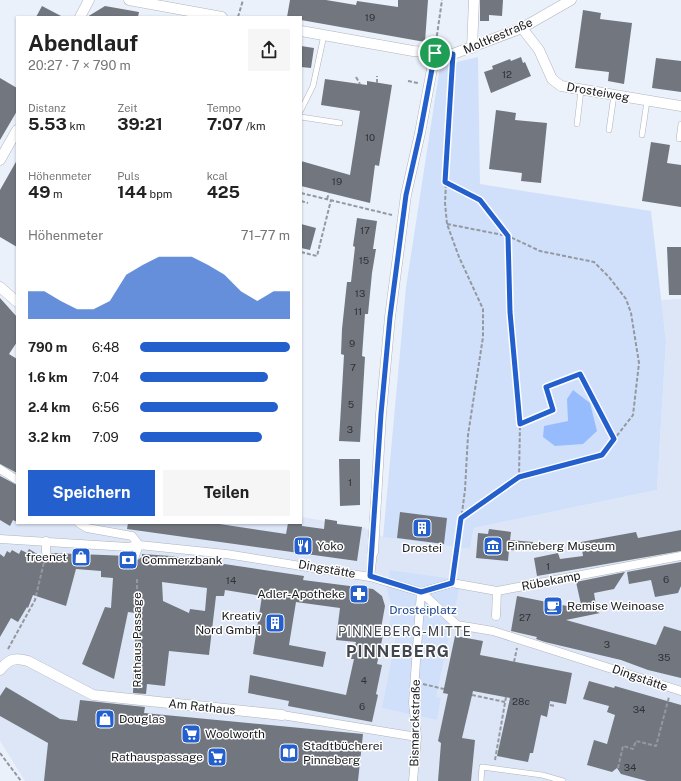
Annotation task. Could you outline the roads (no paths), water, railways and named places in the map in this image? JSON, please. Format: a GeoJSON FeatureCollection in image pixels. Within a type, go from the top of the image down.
{"type":"FeatureCollection","features":[{"type":"Feature","properties":{"kind":"street"},"geometry":{"type":"LineString","coordinates":[[81,16],[90,0]]}},
{"type":"Feature","properties":{"kind":"street"},"geometry":{"type":"LineString","coordinates":[[129,0],[217,16]]}},
{"type":"Feature","properties":{"kind":"street"},"geometry":{"type":"LineString","coordinates":[[472,48],[474,0]]}},
{"type":"Feature","properties":{"kind":"street","name":"Moltkestraße"},"geometry":{"type":"LineString","coordinates":[[302,31],[435,53],[453,54],[522,28],[571,0]]}},
{"type":"Feature","properties":{"kind":"street","name":"Drosteiweg"},"geometry":{"type":"LineString","coordinates":[[522,28],[539,50],[552,79],[561,86],[681,106]]}},
{"type":"Feature","properties":{"kind":"street"},"geometry":{"type":"LineString","coordinates":[[370,576],[373,552],[386,362],[403,218],[435,53]]}},
{"type":"Feature","properties":{"kind":"street"},"geometry":{"type":"LineString","coordinates":[[0,160],[16,132]]}},
{"type":"Feature","properties":{"kind":"street"},"geometry":{"type":"LineString","coordinates":[[0,287],[16,301]]}},
{"type":"Feature","properties":{"kind":"street"},"geometry":{"type":"LineString","coordinates":[[0,469],[16,479]]}},
{"type":"Feature","properties":{"kind":"street"},"geometry":{"type":"LineString","coordinates":[[81,524],[87,528],[102,544]]}},
{"type":"Feature","properties":{"kind":"street"},"geometry":{"type":"LineString","coordinates":[[87,528],[132,536],[139,545],[135,556]]}},
{"type":"Feature","properties":{"kind":"street","name":"Dingstätte"},"geometry":{"type":"LineString","coordinates":[[0,539],[102,544],[128,547],[139,545],[226,554],[370,576],[421,592],[457,625],[493,631],[681,691]]}},
{"type":"Feature","properties":{"kind":"street"},"geometry":{"type":"LineString","coordinates":[[46,541],[46,552]]}},
{"type":"Feature","properties":{"kind":"street","name":"Rübekamp"},"geometry":{"type":"LineString","coordinates":[[421,592],[452,583],[497,590],[681,556]]}},
{"type":"Feature","properties":{"kind":"street"},"geometry":{"type":"LineString","coordinates":[[493,631],[497,590]]}},
{"type":"Feature","properties":{"kind":"street","name":"Bismarckstraße"},"geometry":{"type":"LineString","coordinates":[[413,781],[417,737],[413,703],[421,592]]}},
{"type":"Feature","properties":{"kind":"street","name":"Am Rathaus"},"geometry":{"type":"LineString","coordinates":[[0,670],[11,659],[18,658],[28,661],[93,696],[282,715],[417,737]]}},
{"type":"Feature","properties":{"kind":"lane"},"geometry":{"type":"LineString","coordinates":[[302,108],[313,86],[324,35]]}},
{"type":"Feature","properties":{"kind":"lane"},"geometry":{"type":"LineString","coordinates":[[577,124],[581,90]]}},
{"type":"Feature","properties":{"kind":"lane"},"geometry":{"type":"LineString","coordinates":[[609,130],[614,96]]}},
{"type":"Feature","properties":{"kind":"lane"},"geometry":{"type":"LineString","coordinates":[[642,135],[647,101]]}},
{"type":"Feature","properties":{"kind":"lane"},"geometry":{"type":"LineString","coordinates":[[302,117],[340,123]]}},
{"type":"Feature","properties":{"kind":"lane"},"geometry":{"type":"LineString","coordinates":[[679,139],[681,124]]}},
{"type":"Feature","properties":{"kind":"lane"},"geometry":{"type":"LineString","coordinates":[[481,781],[482,767],[542,775],[563,781]]}},
{"type":"Feature","properties":{"kind":"water"},"geometry":{"type":"Polygon","coordinates":[[[573,390],[590,403],[597,431],[583,444],[555,446],[543,437],[544,426],[568,421],[567,399],[573,390]]]}},
{"type":"Feature","properties":{"kind":"place","name":"Drostei"},"geometry":{"type":"Point","coordinates":[422,528]}},
{"type":"Feature","properties":{"kind":"place","name":"Yoko"},"geometry":{"type":"Point","coordinates":[303,546]}},
{"type":"Feature","properties":{"kind":"place","name":"Pinneberg Museum"},"geometry":{"type":"Point","coordinates":[493,546]}},
{"type":"Feature","properties":{"kind":"place","name":"freenet"},"geometry":{"type":"Point","coordinates":[81,557]}},
{"type":"Feature","properties":{"kind":"place","name":"Commerzbank"},"geometry":{"type":"Point","coordinates":[128,560]}},
{"type":"Feature","properties":{"kind":"place","name":"Adler-Apotheke"},"geometry":{"type":"Point","coordinates":[359,594]}},
{"type":"Feature","properties":{"kind":"place","name":"Remise Weinoase"},"geometry":{"type":"Point","coordinates":[553,606]}},
{"type":"Feature","properties":{"kind":"place","name":"Kreativ Nord GmbH"},"geometry":{"type":"Point","coordinates":[275,623]}},
{"type":"Feature","properties":{"kind":"place","name":"Douglas"},"geometry":{"type":"Point","coordinates":[105,719]}},
{"type":"Feature","properties":{"kind":"place","name":"Woolworth"},"geometry":{"type":"Point","coordinates":[191,734]}},
{"type":"Feature","properties":{"kind":"place","name":"Stadtbücherei Pinneberg"},"geometry":{"type":"Point","coordinates":[289,753]}},
{"type":"Feature","properties":{"kind":"place","name":"Rathauspassage"},"geometry":{"type":"Point","coordinates":[217,757]}},
{"type":"Feature","properties":{"kind":"district","name":"PINNEBERG-MITTE"},"geometry":{"type":"Point","coordinates":[405,631]}},
{"type":"Feature","properties":{"kind":"district","name":"PINNEBERG"},"geometry":{"type":"Point","coordinates":[398,651]}},
{"type":"Feature","properties":{"kind":"park label","name":"Drosteiplatz"},"geometry":{"type":"Point","coordinates":[423,610]}}]}
